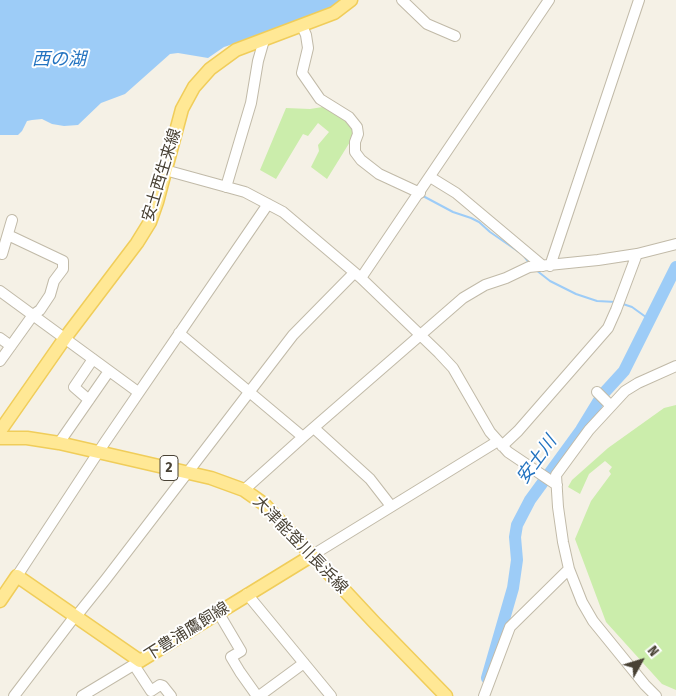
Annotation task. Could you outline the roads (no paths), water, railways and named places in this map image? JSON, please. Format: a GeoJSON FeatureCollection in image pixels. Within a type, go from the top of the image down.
{"type":"FeatureCollection","features":[{"type":"Feature","properties":{"kind":"main road","name":"安土西生来線"},"geometry":{"type":"LineString","coordinates":[[0,431],[65,338],[137,243],[150,222],[182,109],[194,88],[210,69],[236,50],[334,13],[351,0]]}},
{"type":"Feature","properties":{"kind":"main road","name":"大津能登川長浜線"},"geometry":{"type":"LineString","coordinates":[[0,438],[27,438],[98,451],[211,478],[244,490],[264,504],[311,556],[446,696]]}},
{"type":"Feature","properties":{"kind":"main road","name":"下豊浦鷹飼線"},"geometry":{"type":"LineString","coordinates":[[17,576],[75,616],[137,663],[311,556]]}},
{"type":"Feature","properties":{"kind":"main road"},"geometry":{"type":"LineString","coordinates":[[0,601],[17,576]]}},
{"type":"Feature","properties":{"kind":"street"},"geometry":{"type":"LineString","coordinates":[[402,0],[428,24],[455,36]]}},
{"type":"Feature","properties":{"kind":"street"},"geometry":{"type":"LineString","coordinates":[[14,696],[292,335],[358,275],[420,193],[549,0]]}},
{"type":"Feature","properties":{"kind":"street"},"geometry":{"type":"LineString","coordinates":[[540,266],[638,0]]}},
{"type":"Feature","properties":{"kind":"street"},"geometry":{"type":"LineString","coordinates":[[302,26],[308,48],[302,73],[320,99],[349,118],[357,127],[358,134],[355,142],[355,152],[361,160],[379,174],[420,193]]}},
{"type":"Feature","properties":{"kind":"street"},"geometry":{"type":"LineString","coordinates":[[226,187],[251,104],[258,61],[264,40]]}},
{"type":"Feature","properties":{"kind":"street"},"geometry":{"type":"LineString","coordinates":[[165,170],[245,192],[283,212],[358,275],[421,335],[453,368],[490,432],[500,444],[508,452],[554,484]]}},
{"type":"Feature","properties":{"kind":"street"},"geometry":{"type":"LineString","coordinates":[[430,177],[456,193],[540,266]]}},
{"type":"Feature","properties":{"kind":"street"},"geometry":{"type":"LineString","coordinates":[[17,576],[98,451],[268,204]]}},
{"type":"Feature","properties":{"kind":"street"},"geometry":{"type":"LineString","coordinates":[[2,254],[12,220]]}},
{"type":"Feature","properties":{"kind":"street"},"geometry":{"type":"LineString","coordinates":[[0,361],[33,315],[40,310],[50,295],[54,281],[63,269],[63,261],[8,235]]}},
{"type":"Feature","properties":{"kind":"street"},"geometry":{"type":"LineString","coordinates":[[244,490],[463,298],[485,284],[540,266],[637,254],[676,244]]}},
{"type":"Feature","properties":{"kind":"street"},"geometry":{"type":"LineString","coordinates":[[311,556],[391,506],[500,444],[518,431],[608,328],[637,254]]}},
{"type":"Feature","properties":{"kind":"street"},"geometry":{"type":"LineString","coordinates":[[0,290],[138,392]]}},
{"type":"Feature","properties":{"kind":"street"},"geometry":{"type":"LineString","coordinates":[[179,334],[303,437]]}},
{"type":"Feature","properties":{"kind":"street"},"geometry":{"type":"LineString","coordinates":[[0,338],[11,346]]}},
{"type":"Feature","properties":{"kind":"street"},"geometry":{"type":"LineString","coordinates":[[89,400],[74,387],[93,359]]}},
{"type":"Feature","properties":{"kind":"street"},"geometry":{"type":"LineString","coordinates":[[656,696],[593,621],[582,602],[569,569],[554,484],[556,475],[564,462],[608,403],[638,382],[676,366]]}},
{"type":"Feature","properties":{"kind":"street"},"geometry":{"type":"LineString","coordinates":[[59,443],[109,371]]}},
{"type":"Feature","properties":{"kind":"street"},"geometry":{"type":"LineString","coordinates":[[597,392],[608,403]]}},
{"type":"Feature","properties":{"kind":"street"},"geometry":{"type":"LineString","coordinates":[[315,429],[370,479],[391,506]]}},
{"type":"Feature","properties":{"kind":"street"},"geometry":{"type":"LineString","coordinates":[[484,696],[510,627],[569,569]]}},
{"type":"Feature","properties":{"kind":"street"},"geometry":{"type":"LineString","coordinates":[[247,594],[330,696]]}},
{"type":"Feature","properties":{"kind":"street"},"geometry":{"type":"LineString","coordinates":[[218,612],[241,651],[231,657],[258,696],[304,663]]}},
{"type":"Feature","properties":{"kind":"street"},"geometry":{"type":"LineString","coordinates":[[82,696],[137,663],[151,691],[160,685],[171,696]]}},
{"type":"Feature","properties":{"kind":"water","name":"西の湖"},"geometry":{"type":"Polygon","coordinates":[[[0,0],[341,0],[323,12],[283,28],[224,47],[208,58],[178,53],[170,54],[125,94],[101,103],[78,125],[64,126],[52,124],[42,119],[32,120],[27,121],[18,135],[0,135],[0,0]]]}},
{"type":"Feature","properties":{"kind":"waterway"},"geometry":{"type":"LineString","coordinates":[[423,196],[453,212],[479,222],[519,252]]}},
{"type":"Feature","properties":{"kind":"waterway"},"geometry":{"type":"LineString","coordinates":[[523,255],[529,263]]}},
{"type":"Feature","properties":{"kind":"waterway","name":"安土川"},"geometry":{"type":"LineString","coordinates":[[487,678],[513,588],[517,560],[515,537],[517,525],[530,500],[581,430],[603,394],[624,371],[676,267]]}},
{"type":"Feature","properties":{"kind":"waterway"},"geometry":{"type":"LineString","coordinates":[[536,270],[550,281],[576,294],[597,301],[616,302]]}},
{"type":"Feature","properties":{"kind":"waterway"},"geometry":{"type":"LineString","coordinates":[[623,304],[632,307],[650,320]]}}]}
